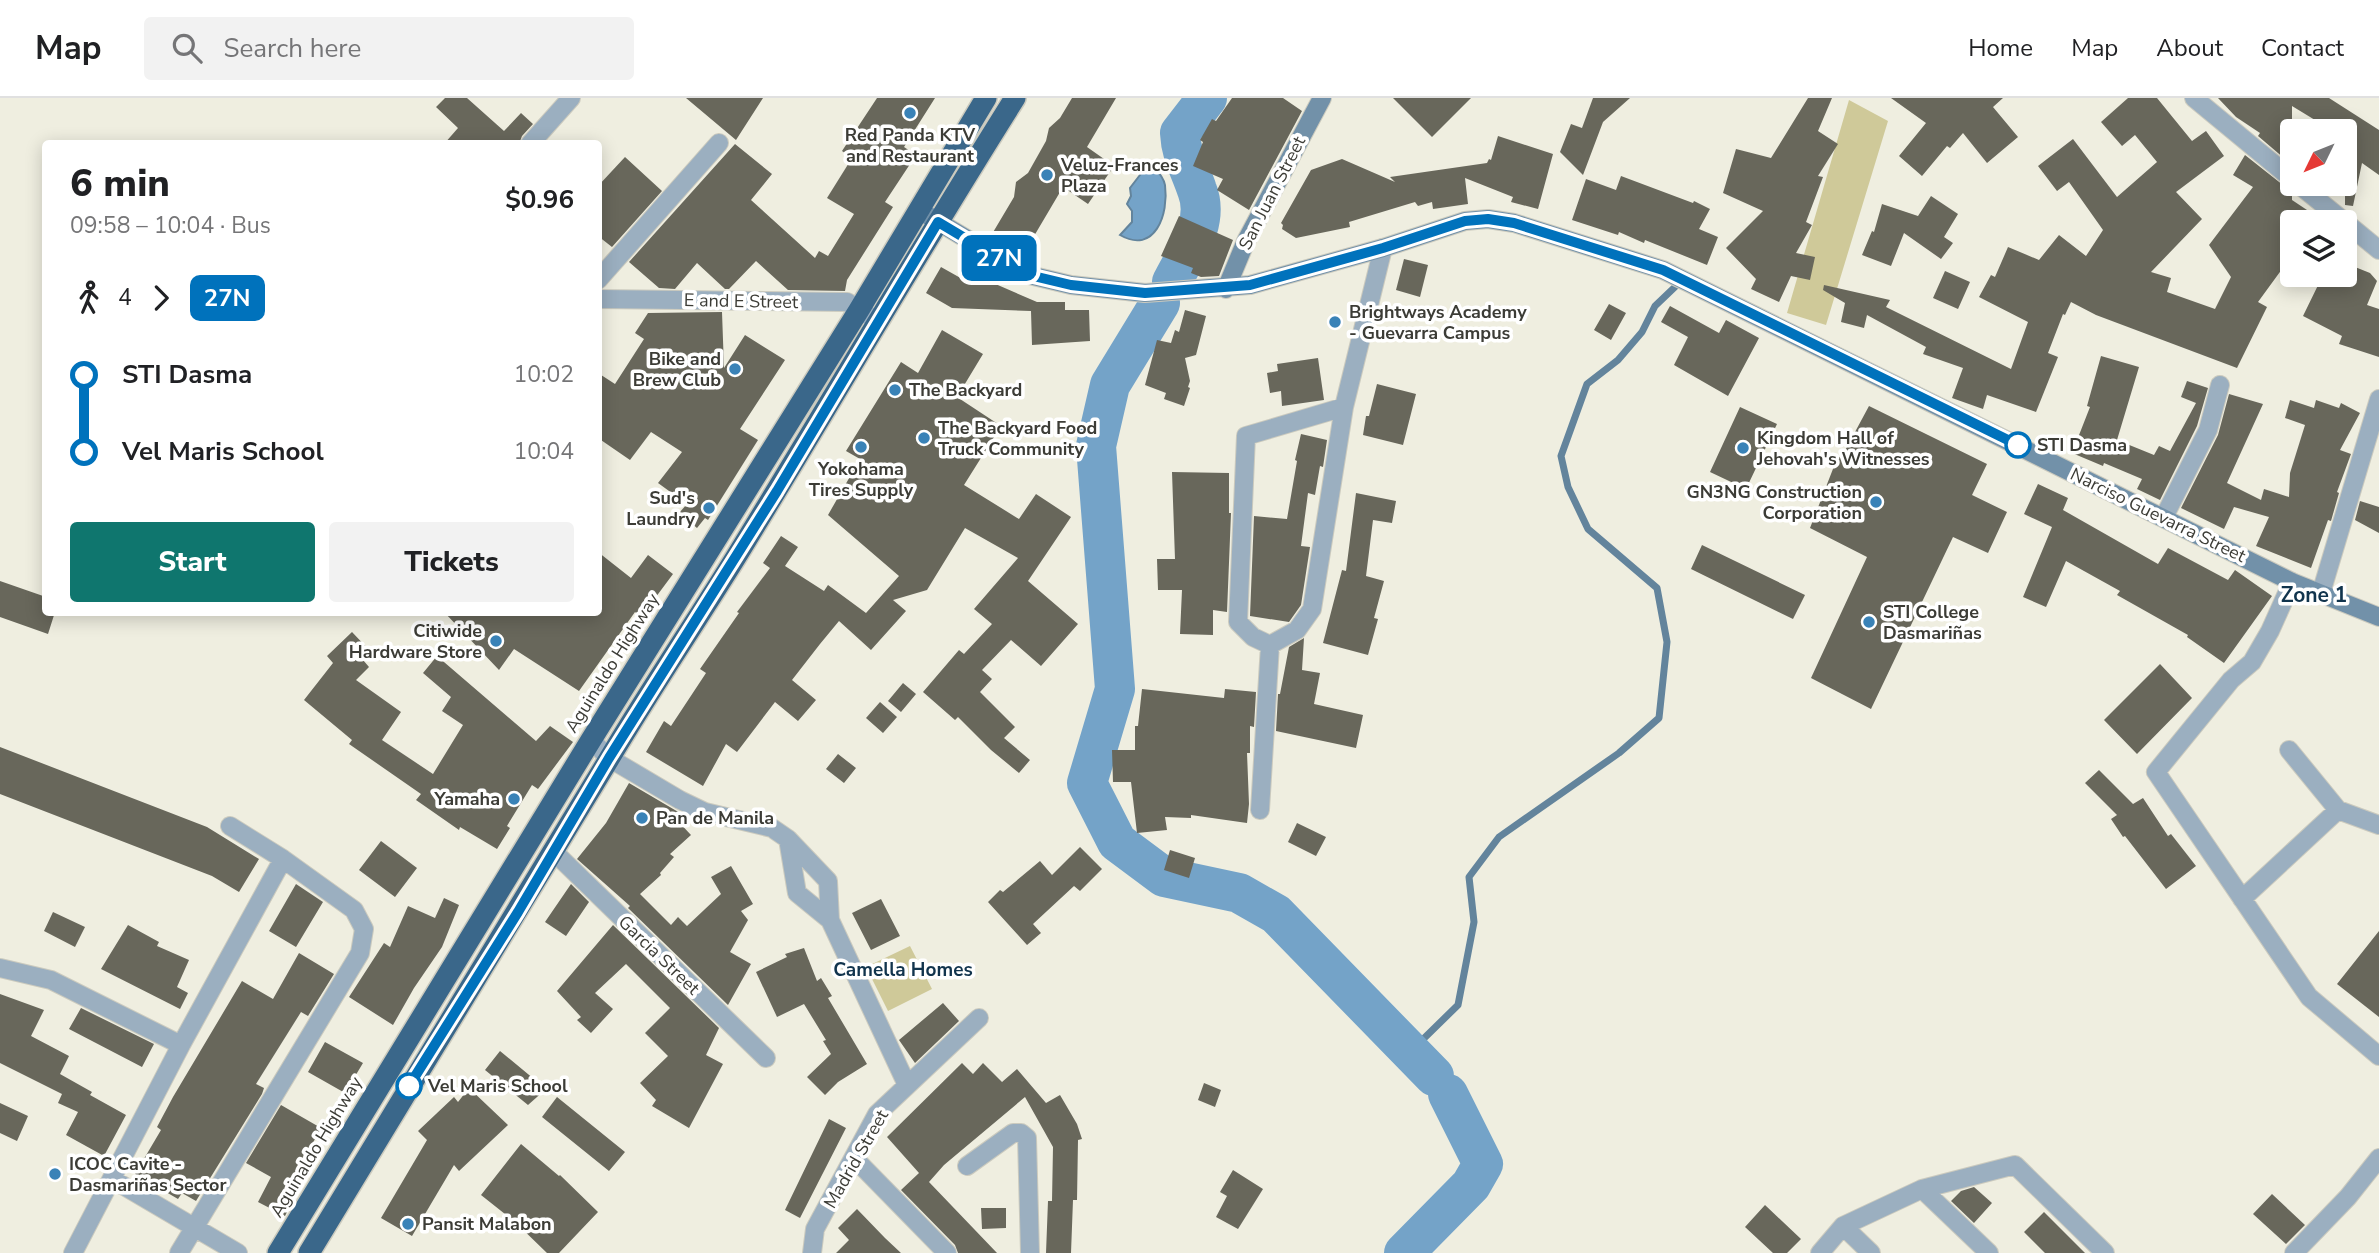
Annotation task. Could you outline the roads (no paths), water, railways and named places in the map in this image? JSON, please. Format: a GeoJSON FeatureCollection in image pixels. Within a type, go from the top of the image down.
{"type":"FeatureCollection","features":[{"type":"Feature","properties":{"kind":"highway","name":"Aguinaldo Highway"},"geometry":{"type":"LineString","coordinates":[[309,1253],[609,758],[736,557],[869,315],[918,210],[986,98]]}},
{"type":"Feature","properties":{"kind":"highway","name":"Aguinaldo Highway"},"geometry":{"type":"LineString","coordinates":[[278,1253],[591,740],[869,315],[938,222],[1014,98]]}},
{"type":"Feature","properties":{"kind":"street"},"geometry":{"type":"LineString","coordinates":[[534,140],[571,98]]}},
{"type":"Feature","properties":{"kind":"street","name":"San Juan Street"},"geometry":{"type":"LineString","coordinates":[[1226,289],[1246,241],[1322,98]]}},
{"type":"Feature","properties":{"kind":"street"},"geometry":{"type":"LineString","coordinates":[[2194,98],[2280,169]]}},
{"type":"Feature","properties":{"kind":"street"},"geometry":{"type":"LineString","coordinates":[[602,276],[719,143]]}},
{"type":"Feature","properties":{"kind":"street"},"geometry":{"type":"LineString","coordinates":[[2313,196],[2330,210]]}},
{"type":"Feature","properties":{"kind":"street","name":"Narciso Guevarra Street"},"geometry":{"type":"LineString","coordinates":[[918,210],[1025,274],[1051,281],[1145,293],[1226,289],[1250,285],[1383,248],[1465,221],[1488,219],[1514,223],[1663,270],[2292,582],[2379,617]]}},
{"type":"Feature","properties":{"kind":"street"},"geometry":{"type":"LineString","coordinates":[[2357,232],[2379,250]]}},
{"type":"Feature","properties":{"kind":"street"},"geometry":{"type":"LineString","coordinates":[[1270,645],[1297,630],[1312,609],[1344,407],[1383,248]]}},
{"type":"Feature","properties":{"kind":"street","name":"E and E Street"},"geometry":{"type":"LineString","coordinates":[[602,299],[847,302],[869,315]]}},
{"type":"Feature","properties":{"kind":"street"},"geometry":{"type":"LineString","coordinates":[[2164,517],[2208,430],[2220,385]]}},
{"type":"Feature","properties":{"kind":"street"},"geometry":{"type":"LineString","coordinates":[[2321,593],[2378,403]]}},
{"type":"Feature","properties":{"kind":"street"},"geometry":{"type":"LineString","coordinates":[[1270,645],[1254,637],[1238,622],[1246,436],[1344,407]]}},
{"type":"Feature","properties":{"kind":"street"},"geometry":{"type":"LineString","coordinates":[[2292,582],[2270,631],[2252,662],[2231,680],[2156,772],[2309,997],[2379,1056]]}},
{"type":"Feature","properties":{"kind":"street"},"geometry":{"type":"LineString","coordinates":[[1260,810],[1270,645]]}},
{"type":"Feature","properties":{"kind":"street"},"geometry":{"type":"LineString","coordinates":[[591,740],[609,758],[641,778],[705,811],[772,828],[788,839],[828,881],[830,920],[907,1085]]}},
{"type":"Feature","properties":{"kind":"street"},"geometry":{"type":"LineString","coordinates":[[2289,750],[2338,810],[2379,825]]}},
{"type":"Feature","properties":{"kind":"street"},"geometry":{"type":"LineString","coordinates":[[2242,899],[2338,810]]}},
{"type":"Feature","properties":{"kind":"street"},"geometry":{"type":"LineString","coordinates":[[179,1253],[360,953],[364,929],[355,910],[283,859],[229,826]]}},
{"type":"Feature","properties":{"kind":"street"},"geometry":{"type":"LineString","coordinates":[[788,839],[797,893],[830,920]]}},
{"type":"Feature","properties":{"kind":"street","name":"Garcia Street"},"geometry":{"type":"LineString","coordinates":[[552,851],[766,1058]]}},
{"type":"Feature","properties":{"kind":"street"},"geometry":{"type":"LineString","coordinates":[[72,1253],[181,1045],[283,859]]}},
{"type":"Feature","properties":{"kind":"street"},"geometry":{"type":"LineString","coordinates":[[0,968],[51,980],[181,1045]]}},
{"type":"Feature","properties":{"kind":"street","name":"Madrid Street"},"geometry":{"type":"LineString","coordinates":[[812,1253],[816,1229],[877,1114],[979,1018]]}},
{"type":"Feature","properties":{"kind":"street"},"geometry":{"type":"LineString","coordinates":[[967,1166],[1013,1133],[1021,1133],[1027,1138],[1030,1253]]}},
{"type":"Feature","properties":{"kind":"street"},"geometry":{"type":"LineString","coordinates":[[2294,1253],[2348,1197],[2379,1158]]}},
{"type":"Feature","properties":{"kind":"street"},"geometry":{"type":"LineString","coordinates":[[855,1159],[947,1253]]}},
{"type":"Feature","properties":{"kind":"street"},"geometry":{"type":"LineString","coordinates":[[1820,1253],[1843,1226],[1922,1189],[2015,1165],[2105,1253]]}},
{"type":"Feature","properties":{"kind":"street"},"geometry":{"type":"LineString","coordinates":[[112,1179],[238,1253]]}},
{"type":"Feature","properties":{"kind":"street"},"geometry":{"type":"LineString","coordinates":[[1922,1189],[1989,1253]]}},
{"type":"Feature","properties":{"kind":"street"},"geometry":{"type":"LineString","coordinates":[[1843,1226],[1871,1253]]}},
{"type":"Feature","properties":{"kind":"water"},"geometry":{"type":"Polygon","coordinates":[[[1150,162],[1164,182],[1165,208],[1162,219],[1151,236],[1132,240],[1120,235],[1132,222],[1132,211],[1127,204],[1131,196],[1130,188],[1150,162]]]}},
{"type":"Feature","properties":{"kind":"waterway"},"geometry":{"type":"LineString","coordinates":[[1172,282],[1195,238],[1201,214],[1197,190],[1184,155],[1180,133],[1207,98]]}},
{"type":"Feature","properties":{"kind":"waterway"},"geometry":{"type":"LineString","coordinates":[[1410,1052],[1458,1005],[1474,922],[1469,877],[1499,837],[1619,753],[1659,718],[1667,642],[1657,588],[1588,529],[1568,487],[1561,456],[1587,384],[1618,360],[1642,332],[1655,306],[1677,285]]}},
{"type":"Feature","properties":{"kind":"waterway"},"geometry":{"type":"LineString","coordinates":[[1160,303],[1110,385],[1096,446],[1115,689],[1087,783],[1117,842],[1164,877],[1239,893],[1276,914],[1434,1076]]}},
{"type":"Feature","properties":{"kind":"waterway"},"geometry":{"type":"LineString","coordinates":[[1404,1253],[1471,1185],[1483,1164],[1448,1094]]}},
{"type":"Feature","properties":{"kind":"place","name":"Red Panda KTV and Restaurant"},"geometry":{"type":"Point","coordinates":[910,113]}},
{"type":"Feature","properties":{"kind":"place","name":"Veluz-Frances Plaza"},"geometry":{"type":"Point","coordinates":[1047,175]}},
{"type":"Feature","properties":{"kind":"place","name":"Brightways Academy - Guevarra Campus"},"geometry":{"type":"Point","coordinates":[1335,322]}},
{"type":"Feature","properties":{"kind":"place","name":"Bike and Brew Club"},"geometry":{"type":"Point","coordinates":[735,369]}},
{"type":"Feature","properties":{"kind":"place","name":"The Backyard"},"geometry":{"type":"Point","coordinates":[895,390]}},
{"type":"Feature","properties":{"kind":"place","name":"The Backyard Food Truck Community"},"geometry":{"type":"Point","coordinates":[924,438]}},
{"type":"Feature","properties":{"kind":"place","name":"STI Dasma"},"geometry":{"type":"Point","coordinates":[2018,445]}},
{"type":"Feature","properties":{"kind":"place","name":"Yokohama Tires Supply"},"geometry":{"type":"Point","coordinates":[861,447]}},
{"type":"Feature","properties":{"kind":"place","name":"Kingdom Hall of Jehovah's Witnesses"},"geometry":{"type":"Point","coordinates":[1743,448]}},
{"type":"Feature","properties":{"kind":"place","name":"GN3NG Construction Corporation"},"geometry":{"type":"Point","coordinates":[1876,502]}},
{"type":"Feature","properties":{"kind":"place","name":"Sud's Laundry"},"geometry":{"type":"Point","coordinates":[709,508]}},
{"type":"Feature","properties":{"kind":"place","name":"STI College Dasmariñas"},"geometry":{"type":"Point","coordinates":[1869,622]}},
{"type":"Feature","properties":{"kind":"place","name":"Citiwide Hardware Store"},"geometry":{"type":"Point","coordinates":[496,641]}},
{"type":"Feature","properties":{"kind":"place","name":"Yamaha"},"geometry":{"type":"Point","coordinates":[514,799]}},
{"type":"Feature","properties":{"kind":"place","name":"Pan de Manila"},"geometry":{"type":"Point","coordinates":[642,818]}},
{"type":"Feature","properties":{"kind":"place","name":"Vel Maris School"},"geometry":{"type":"Point","coordinates":[409,1086]}},
{"type":"Feature","properties":{"kind":"place","name":"ICOC Cavite - Dasmariñas Sector"},"geometry":{"type":"Point","coordinates":[55,1174]}},
{"type":"Feature","properties":{"kind":"place","name":"Pansit Malabon"},"geometry":{"type":"Point","coordinates":[408,1224]}},
{"type":"Feature","properties":{"kind":"district","name":"Zone 1"},"geometry":{"type":"Point","coordinates":[2314,595]}},
{"type":"Feature","properties":{"kind":"district","name":"Camella Homes"},"geometry":{"type":"Point","coordinates":[903,969]}}]}
